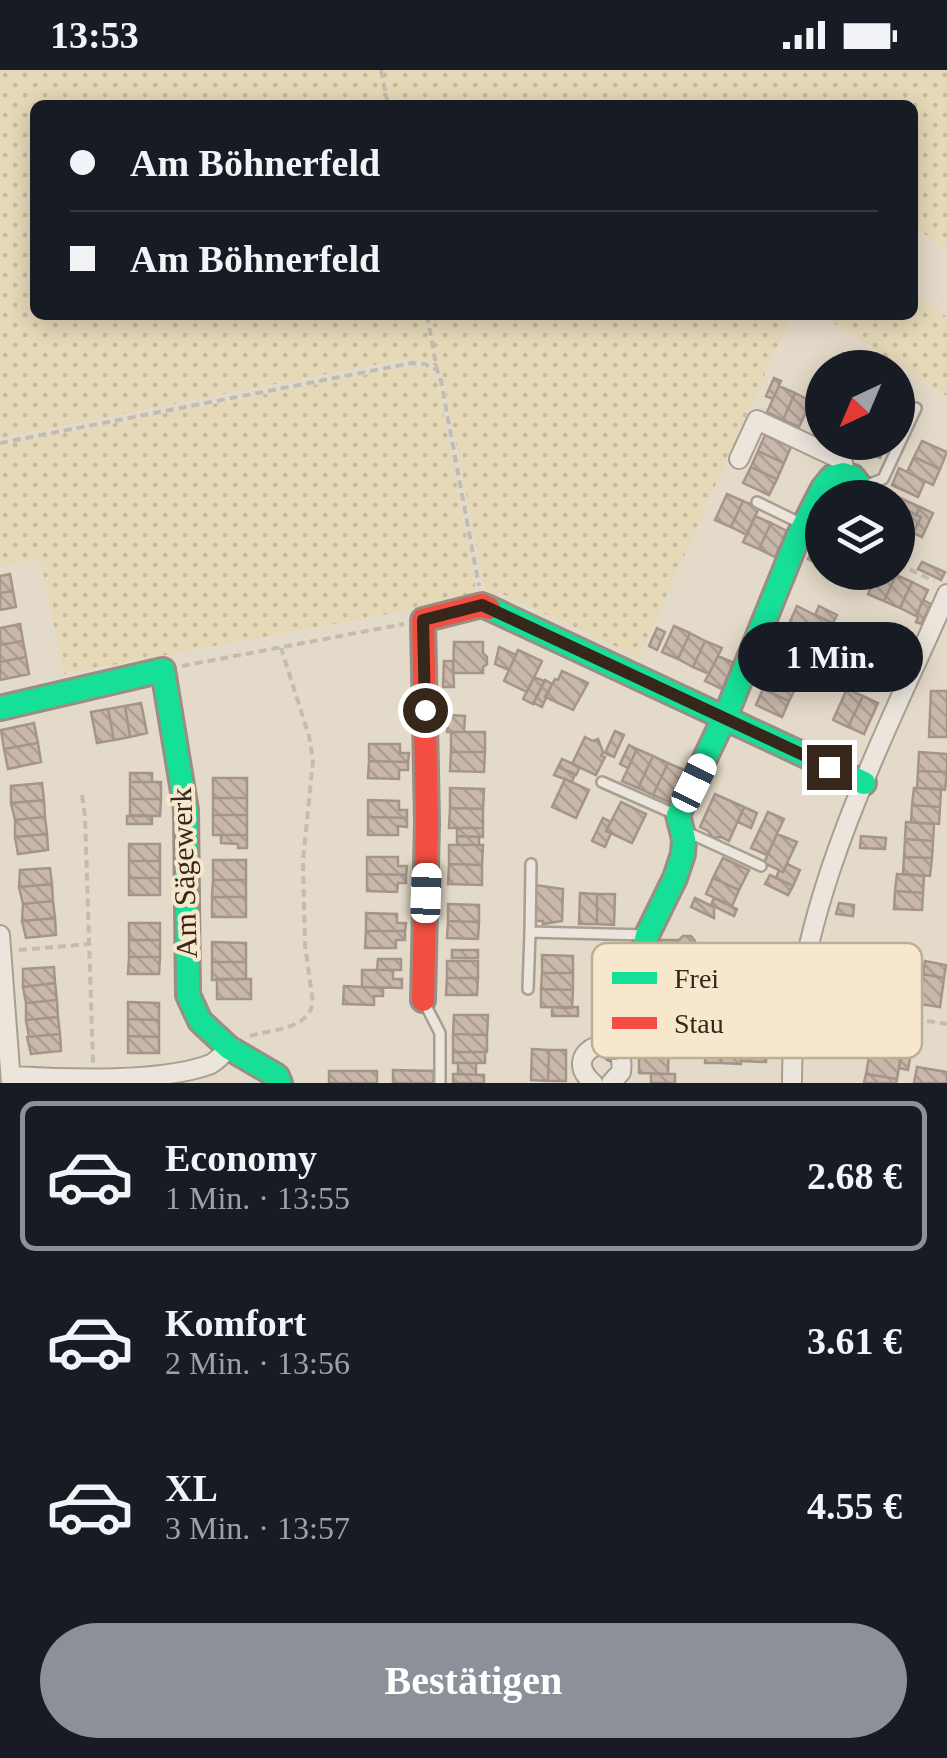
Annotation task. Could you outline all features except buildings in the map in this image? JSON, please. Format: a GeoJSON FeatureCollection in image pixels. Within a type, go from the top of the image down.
{"type":"FeatureCollection","features":[{"type":"Feature","properties":{"kind":"street"},"geometry":{"type":"LineString","coordinates":[[739,459],[757,420],[842,460],[853,480]]}},
{"type":"Feature","properties":{"kind":"street"},"geometry":{"type":"LineString","coordinates":[[645,943],[680,865],[684,846],[680,822],[805,534]]}},
{"type":"Feature","properties":{"kind":"street"},"geometry":{"type":"LineString","coordinates":[[811,943],[850,814],[947,591]]}},
{"type":"Feature","properties":{"kind":"street"},"geometry":{"type":"LineString","coordinates":[[423,1000],[428,822],[423,620],[482,605],[864,783]]}},
{"type":"Feature","properties":{"kind":"street"},"geometry":{"type":"LineString","coordinates":[[0,708],[162,670]]}},
{"type":"Feature","properties":{"kind":"street","name":"Am Sägewerk"},"geometry":{"type":"LineString","coordinates":[[162,670],[186,810],[188,995],[200,1021],[229,1048],[277,1076],[280,1083]]}},
{"type":"Feature","properties":{"kind":"street"},"geometry":{"type":"LineString","coordinates":[[1,943],[12,1079],[167,1079],[212,1064],[229,1048]]}},
{"type":"Feature","properties":{"kind":"street"},"geometry":{"type":"LineString","coordinates":[[588,1082],[582,1061],[592,1049]]}},
{"type":"Feature","properties":{"kind":"street"},"geometry":{"type":"LineString","coordinates":[[611,1083],[618,1078],[621,1058]]}},
{"type":"Feature","properties":{"kind":"street"},"geometry":{"type":"LineString","coordinates":[[792,1083],[793,1058]]}},
{"type":"Feature","properties":{"kind":"lane"},"geometry":{"type":"LineString","coordinates":[[883,480],[916,408]]}},
{"type":"Feature","properties":{"kind":"lane"},"geometry":{"type":"LineString","coordinates":[[757,502],[805,514]]}},
{"type":"Feature","properties":{"kind":"lane"},"geometry":{"type":"LineString","coordinates":[[602,782],[762,866]]}},
{"type":"Feature","properties":{"kind":"lane"},"geometry":{"type":"LineString","coordinates":[[528,989],[531,864]]}},
{"type":"Feature","properties":{"kind":"lane"},"geometry":{"type":"LineString","coordinates":[[530,932],[647,935]]}},
{"type":"Feature","properties":{"kind":"lane"},"geometry":{"type":"LineString","coordinates":[[423,1000],[440,1034],[440,1083]]}},
{"type":"Feature","properties":{"kind":"path"},"geometry":{"type":"LineString","coordinates":[[382,70],[387,100]]}},
{"type":"Feature","properties":{"kind":"path"},"geometry":{"type":"LineString","coordinates":[[428,320],[482,605]]}},
{"type":"Feature","properties":{"kind":"path"},"geometry":{"type":"LineString","coordinates":[[0,443],[412,363],[438,370]]}},
{"type":"Feature","properties":{"kind":"path"},"geometry":{"type":"LineString","coordinates":[[915,573],[947,591]]}},
{"type":"Feature","properties":{"kind":"path"},"geometry":{"type":"LineString","coordinates":[[162,670],[423,620]]}},
{"type":"Feature","properties":{"kind":"path"},"geometry":{"type":"LineString","coordinates":[[229,1048],[248,1037],[302,1022],[313,1003],[306,953],[303,860],[313,761],[281,648]]}},
{"type":"Feature","properties":{"kind":"path"},"geometry":{"type":"LineString","coordinates":[[82,795],[93,1080]]}},
{"type":"Feature","properties":{"kind":"path"},"geometry":{"type":"LineString","coordinates":[[1,943],[89,944]]}},
{"type":"Feature","properties":{"kind":"path"},"geometry":{"type":"LineString","coordinates":[[922,1020],[947,1024]]}},
{"type":"Feature","properties":{"kind":"shaded area"},"geometry":{"type":"Polygon","coordinates":[[[0,70],[947,70],[947,250],[918,230],[918,100],[30,100],[30,320],[789,320],[639,657],[500,593],[491,594],[485,588],[441,369],[427,361],[398,360],[0,438],[0,70]]]}},
{"type":"Feature","properties":{"kind":"shaded area"},"geometry":{"type":"Polygon","coordinates":[[[918,297],[947,317],[947,396],[915,375],[915,350],[875,350],[829,320],[918,320],[918,297]]]}},
{"type":"Feature","properties":{"kind":"shaded area"},"geometry":{"type":"Polygon","coordinates":[[[421,366],[432,370],[438,383],[475,584],[473,598],[64,674],[40,558],[0,566],[0,445],[421,366]]]}},
{"type":"Feature","properties":{"kind":"traffic: fast"},"geometry":{"type":"LineString","coordinates":[[830,480],[843,474],[855,480]]}},
{"type":"Feature","properties":{"kind":"traffic: fast"},"geometry":{"type":"LineString","coordinates":[[645,943],[683,854],[678,815],[728,710],[805,523]]}},
{"type":"Feature","properties":{"kind":"traffic: fast"},"geometry":{"type":"LineString","coordinates":[[489,608],[864,783]]}},
{"type":"Feature","properties":{"kind":"traffic: fast"},"geometry":{"type":"LineString","coordinates":[[0,708],[163,670],[186,810],[188,995],[200,1021],[229,1048],[277,1076],[280,1083]]}},
{"type":"Feature","properties":{"kind":"traffic: jam"},"geometry":{"type":"LineString","coordinates":[[423,1000],[427,822],[423,620],[482,605],[489,608]]}},
{"type":"Feature","properties":{"kind":"route"},"geometry":{"type":"LineString","coordinates":[[425,710],[423,620],[482,605],[829,767]]}}]}
